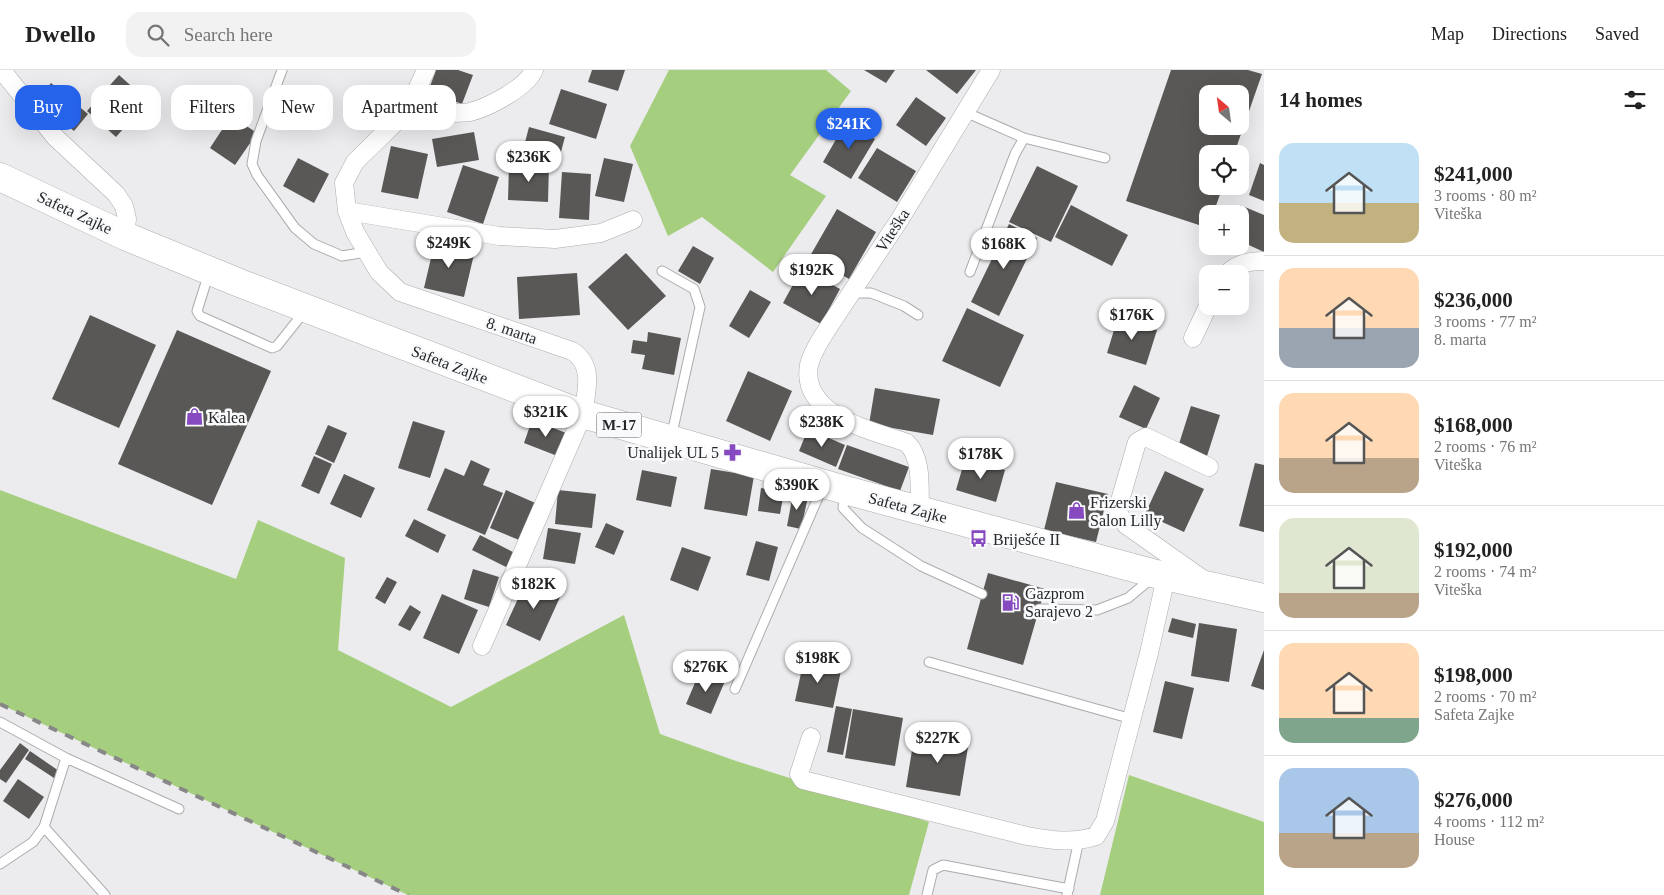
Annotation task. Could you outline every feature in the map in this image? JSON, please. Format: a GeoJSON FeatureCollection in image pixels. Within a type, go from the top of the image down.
{"type":"FeatureCollection","features":[{"type":"Feature","properties":{"kind":"main road","name":"Safeta Zajke"},"geometry":{"type":"LineString","coordinates":[[0,177],[125,236],[209,271],[583,414],[835,487],[1161,576],[1264,598]]}},
{"type":"Feature","properties":{"kind":"street","name":"8. marta"},"geometry":{"type":"LineString","coordinates":[[419,85],[426,70]]}},
{"type":"Feature","properties":{"kind":"street"},"geometry":{"type":"LineString","coordinates":[[456,112],[469,112],[499,100],[514,91],[532,75],[534,70]]}},
{"type":"Feature","properties":{"kind":"street","name":"Viteška"},"geometry":{"type":"LineString","coordinates":[[920,510],[917,460],[913,450],[907,443],[834,416],[812,392],[808,379],[809,364],[814,350],[900,219],[991,70]]}},
{"type":"Feature","properties":{"kind":"street"},"geometry":{"type":"LineString","coordinates":[[4,72],[55,137],[116,194],[124,206],[127,219],[125,236]]}},
{"type":"Feature","properties":{"kind":"street","name":"8. marta"},"geometry":{"type":"LineString","coordinates":[[388,130],[355,162],[344,183],[347,211],[366,252],[379,272],[400,292],[572,351],[579,355],[587,368],[588,376],[583,414],[482,646]]}},
{"type":"Feature","properties":{"kind":"street"},"geometry":{"type":"LineString","coordinates":[[347,211],[499,236],[555,238],[600,232],[633,220]]}},
{"type":"Feature","properties":{"kind":"street"},"geometry":{"type":"LineString","coordinates":[[1238,265],[1264,261]]}},
{"type":"Feature","properties":{"kind":"street"},"geometry":{"type":"LineString","coordinates":[[1193,338],[1204,315]]}},
{"type":"Feature","properties":{"kind":"street"},"geometry":{"type":"LineString","coordinates":[[1209,467],[1146,437],[1142,438],[1137,442],[1118,511],[1126,525],[1214,587]]}},
{"type":"Feature","properties":{"kind":"street"},"geometry":{"type":"LineString","coordinates":[[812,737],[799,774],[803,780],[1027,836],[1054,840],[1079,840],[1096,836],[1106,822],[1150,653],[1161,576]]}},
{"type":"Feature","properties":{"kind":"lane"},"geometry":{"type":"LineString","coordinates":[[282,70],[256,141],[252,164],[257,175],[295,228],[314,244],[342,256],[366,252]]}},
{"type":"Feature","properties":{"kind":"lane"},"geometry":{"type":"LineString","coordinates":[[965,112],[1024,138],[1105,158]]}},
{"type":"Feature","properties":{"kind":"lane"},"geometry":{"type":"LineString","coordinates":[[970,272],[1014,154],[1024,138]]}},
{"type":"Feature","properties":{"kind":"lane"},"geometry":{"type":"LineString","coordinates":[[209,271],[197,311],[200,316],[272,348],[277,346],[306,309]]}},
{"type":"Feature","properties":{"kind":"lane"},"geometry":{"type":"LineString","coordinates":[[662,271],[694,289],[700,307],[671,440]]}},
{"type":"Feature","properties":{"kind":"lane"},"geometry":{"type":"LineString","coordinates":[[851,293],[872,293],[904,306],[918,315]]}},
{"type":"Feature","properties":{"kind":"lane"},"geometry":{"type":"LineString","coordinates":[[835,487],[843,508],[862,528],[921,566],[982,594]]}},
{"type":"Feature","properties":{"kind":"lane"},"geometry":{"type":"LineString","coordinates":[[735,689],[835,487]]}},
{"type":"Feature","properties":{"kind":"lane"},"geometry":{"type":"LineString","coordinates":[[1039,609],[1096,610],[1128,598],[1161,576]]}},
{"type":"Feature","properties":{"kind":"lane"},"geometry":{"type":"LineString","coordinates":[[929,662],[1132,719]]}},
{"type":"Feature","properties":{"kind":"lane"},"geometry":{"type":"LineString","coordinates":[[0,722],[66,758],[179,809]]}},
{"type":"Feature","properties":{"kind":"lane"},"geometry":{"type":"LineString","coordinates":[[0,864],[33,842],[44,827],[66,758]]}},
{"type":"Feature","properties":{"kind":"lane"},"geometry":{"type":"LineString","coordinates":[[44,827],[104,895]]}},
{"type":"Feature","properties":{"kind":"lane"},"geometry":{"type":"LineString","coordinates":[[927,895],[933,870],[943,865],[1068,892],[1079,840]]}},
{"type":"Feature","properties":{"kind":"green space"},"geometry":{"type":"Polygon","coordinates":[[[669,70],[826,70],[851,91],[790,175],[826,196],[773,272],[702,217],[668,236],[630,146],[669,70]]]}},
{"type":"Feature","properties":{"kind":"green space"},"geometry":{"type":"Polygon","coordinates":[[[0,490],[236,579],[258,520],[345,558],[338,650],[451,707],[624,615],[660,734],[736,761],[929,822],[909,895],[408,895],[0,704],[0,490]]]}},
{"type":"Feature","properties":{"kind":"green space"},"geometry":{"type":"Polygon","coordinates":[[[1129,775],[1264,822],[1264,895],[1100,895],[1129,775]]]}},
{"type":"Feature","properties":{"kind":"building"},"geometry":{"type":"Polygon","coordinates":[[[436,70],[458,70],[473,75],[462,104],[456,102],[456,85],[431,85],[436,70]]]}},
{"type":"Feature","properties":{"kind":"building"},"geometry":{"type":"Polygon","coordinates":[[[592,70],[625,70],[618,91],[588,82],[592,70]]]}},
{"type":"Feature","properties":{"kind":"building"},"geometry":{"type":"Polygon","coordinates":[[[864,70],[895,70],[886,83],[864,70]]]}},
{"type":"Feature","properties":{"kind":"building"},"geometry":{"type":"Polygon","coordinates":[[[926,70],[976,70],[957,94],[926,70]]]}},
{"type":"Feature","properties":{"kind":"building"},"geometry":{"type":"Polygon","coordinates":[[[1171,70],[1248,70],[1262,74],[1249,111],[1249,85],[1199,85],[1199,135],[1241,135],[1237,145],[1199,145],[1199,195],[1220,195],[1216,205],[1199,205],[1199,225],[1126,201],[1171,70]]]}},
{"type":"Feature","properties":{"kind":"building"},"geometry":{"type":"Polygon","coordinates":[[[119,75],[130,85],[110,85],[119,75]]]}},
{"type":"Feature","properties":{"kind":"building"},"geometry":{"type":"Polygon","coordinates":[[[561,89],[607,104],[596,139],[549,124],[561,89]]]}},
{"type":"Feature","properties":{"kind":"building"},"geometry":{"type":"Polygon","coordinates":[[[916,97],[946,118],[926,146],[896,125],[916,97]]]}},
{"type":"Feature","properties":{"kind":"building"},"geometry":{"type":"Polygon","coordinates":[[[91,106],[91,115],[87,111],[91,106]]]}},
{"type":"Feature","properties":{"kind":"building"},"geometry":{"type":"Polygon","coordinates":[[[81,108],[88,114],[81,122],[81,108]]]}},
{"type":"Feature","properties":{"kind":"building"},"geometry":{"type":"Polygon","coordinates":[[[846,122],[875,139],[851,179],[823,162],[846,122]]]}},
{"type":"Feature","properties":{"kind":"building"},"geometry":{"type":"Polygon","coordinates":[[[529,127],[565,137],[559,159],[523,150],[529,127]]]}},
{"type":"Feature","properties":{"kind":"building"},"geometry":{"type":"Polygon","coordinates":[[[108,130],[122,130],[116,137],[108,130]]]}},
{"type":"Feature","properties":{"kind":"building"},"geometry":{"type":"Polygon","coordinates":[[[222,130],[252,130],[257,133],[235,165],[210,148],[222,130]]]}},
{"type":"Feature","properties":{"kind":"building"},"geometry":{"type":"Polygon","coordinates":[[[474,132],[479,160],[437,167],[432,139],[474,132]]]}},
{"type":"Feature","properties":{"kind":"building"},"geometry":{"type":"Polygon","coordinates":[[[391,146],[428,154],[418,199],[381,192],[391,146]]]}},
{"type":"Feature","properties":{"kind":"building"},"geometry":{"type":"Polygon","coordinates":[[[877,148],[916,171],[897,202],[858,178],[877,148]]]}},
{"type":"Feature","properties":{"kind":"building"},"geometry":{"type":"Polygon","coordinates":[[[298,158],[329,174],[314,203],[283,186],[298,158]]]}},
{"type":"Feature","properties":{"kind":"building"},"geometry":{"type":"Polygon","coordinates":[[[604,158],[633,164],[624,202],[595,196],[604,158]]]}},
{"type":"Feature","properties":{"kind":"building"},"geometry":{"type":"Polygon","coordinates":[[[1260,163],[1264,165],[1264,201],[1249,195],[1260,163]]]}},
{"type":"Feature","properties":{"kind":"building"},"geometry":{"type":"Polygon","coordinates":[[[509,164],[549,165],[548,202],[508,200],[509,164]]]}},
{"type":"Feature","properties":{"kind":"building"},"geometry":{"type":"Polygon","coordinates":[[[463,165],[499,177],[483,224],[447,212],[463,165]]]}},
{"type":"Feature","properties":{"kind":"building"},"geometry":{"type":"Polygon","coordinates":[[[1037,166],[1078,186],[1051,242],[1009,222],[1037,166]]]}},
{"type":"Feature","properties":{"kind":"building"},"geometry":{"type":"Polygon","coordinates":[[[562,172],[591,174],[589,220],[559,218],[562,172]]]}},
{"type":"Feature","properties":{"kind":"building"},"geometry":{"type":"Polygon","coordinates":[[[1071,205],[1128,235],[1112,266],[1055,237],[1071,205]]]}},
{"type":"Feature","properties":{"kind":"building"},"geometry":{"type":"Polygon","coordinates":[[[837,209],[876,232],[849,279],[810,256],[837,209]]]}},
{"type":"Feature","properties":{"kind":"building"},"geometry":{"type":"Polygon","coordinates":[[[1249,209],[1264,215],[1264,252],[1249,245],[1249,209]]]}},
{"type":"Feature","properties":{"kind":"building"},"geometry":{"type":"Polygon","coordinates":[[[1009,224],[1037,238],[999,316],[971,302],[1009,224]]]}},
{"type":"Feature","properties":{"kind":"building"},"geometry":{"type":"Polygon","coordinates":[[[435,241],[475,250],[464,297],[424,288],[435,241]]]}},
{"type":"Feature","properties":{"kind":"building"},"geometry":{"type":"Polygon","coordinates":[[[693,246],[714,258],[700,284],[678,271],[693,246]]]}},
{"type":"Feature","properties":{"kind":"building"},"geometry":{"type":"Polygon","coordinates":[[[626,253],[666,296],[628,330],[588,287],[626,253]]]}},
{"type":"Feature","properties":{"kind":"building"},"geometry":{"type":"Polygon","coordinates":[[[802,268],[840,289],[821,324],[783,303],[802,268]]]}},
{"type":"Feature","properties":{"kind":"building"},"geometry":{"type":"Polygon","coordinates":[[[577,273],[580,315],[519,319],[517,277],[577,273]]]}},
{"type":"Feature","properties":{"kind":"building"},"geometry":{"type":"Polygon","coordinates":[[[750,290],[771,302],[749,338],[729,326],[750,290]]]}},
{"type":"Feature","properties":{"kind":"building"},"geometry":{"type":"Polygon","coordinates":[[[967,308],[1024,335],[1000,387],[942,361],[967,308]]]}},
{"type":"Feature","properties":{"kind":"building"},"geometry":{"type":"Polygon","coordinates":[[[90,315],[156,345],[119,428],[52,399],[90,315]]]}},
{"type":"Feature","properties":{"kind":"building"},"geometry":{"type":"Polygon","coordinates":[[[1118,317],[1157,330],[1146,365],[1107,353],[1118,317]]]}},
{"type":"Feature","properties":{"kind":"building","name":"Kalea"},"geometry":{"type":"Polygon","coordinates":[[[177,330],[271,371],[212,505],[118,464],[177,330]]]}},
{"type":"Feature","properties":{"kind":"building"},"geometry":{"type":"Polygon","coordinates":[[[648,332],[681,338],[674,375],[642,369],[645,355],[631,353],[633,340],[647,342],[648,332]]]}},
{"type":"Feature","properties":{"kind":"building"},"geometry":{"type":"Polygon","coordinates":[[[748,371],[792,391],[770,441],[726,421],[748,371]]]}},
{"type":"Feature","properties":{"kind":"building"},"geometry":{"type":"Polygon","coordinates":[[[1134,385],[1160,398],[1146,429],[1119,417],[1134,385]]]}},
{"type":"Feature","properties":{"kind":"building"},"geometry":{"type":"Polygon","coordinates":[[[875,388],[940,399],[933,435],[869,424],[875,388]]]}},
{"type":"Feature","properties":{"kind":"building"},"geometry":{"type":"Polygon","coordinates":[[[1191,406],[1220,415],[1207,456],[1178,447],[1191,406]]]}},
{"type":"Feature","properties":{"kind":"building"},"geometry":{"type":"Polygon","coordinates":[[[532,420],[569,434],[560,457],[524,443],[532,420]]]}},
{"type":"Feature","properties":{"kind":"building"},"geometry":{"type":"Polygon","coordinates":[[[413,421],[445,431],[430,478],[398,468],[413,421]]]}},
{"type":"Feature","properties":{"kind":"building"},"geometry":{"type":"Polygon","coordinates":[[[328,425],[347,433],[334,463],[315,454],[328,425]]]}},
{"type":"Feature","properties":{"kind":"building"},"geometry":{"type":"Polygon","coordinates":[[[808,429],[845,445],[836,467],[799,451],[808,429]]]}},
{"type":"Feature","properties":{"kind":"building"},"geometry":{"type":"Polygon","coordinates":[[[847,445],[909,467],[900,491],[838,469],[847,445]]]}},
{"type":"Feature","properties":{"kind":"building"},"geometry":{"type":"Polygon","coordinates":[[[314,456],[332,464],[319,494],[301,486],[314,456]]]}},
{"type":"Feature","properties":{"kind":"building"},"geometry":{"type":"Polygon","coordinates":[[[965,459],[1005,470],[996,502],[956,490],[965,459]]]}},
{"type":"Feature","properties":{"kind":"building"},"geometry":{"type":"Polygon","coordinates":[[[471,460],[490,469],[483,485],[503,493],[485,535],[427,510],[445,468],[464,476],[471,460]]]}},
{"type":"Feature","properties":{"kind":"building"},"geometry":{"type":"Polygon","coordinates":[[[1255,463],[1264,465],[1264,532],[1239,526],[1255,463]]]}},
{"type":"Feature","properties":{"kind":"building"},"geometry":{"type":"Polygon","coordinates":[[[711,469],[754,476],[747,516],[704,509],[711,469]]]}},
{"type":"Feature","properties":{"kind":"building"},"geometry":{"type":"Polygon","coordinates":[[[642,470],[677,477],[671,507],[636,500],[642,470]]]}},
{"type":"Feature","properties":{"kind":"building"},"geometry":{"type":"Polygon","coordinates":[[[1165,471],[1204,489],[1184,532],[1145,514],[1165,471]]]}},
{"type":"Feature","properties":{"kind":"building"},"geometry":{"type":"Polygon","coordinates":[[[344,474],[375,488],[361,518],[330,504],[344,474]]]}},
{"type":"Feature","properties":{"kind":"building"},"geometry":{"type":"Polygon","coordinates":[[[1056,482],[1108,494],[1096,542],[1044,530],[1056,482]]]}},
{"type":"Feature","properties":{"kind":"building"},"geometry":{"type":"Polygon","coordinates":[[[761,488],[784,492],[780,514],[758,511],[761,488]]]}},
{"type":"Feature","properties":{"kind":"building"},"geometry":{"type":"Polygon","coordinates":[[[506,490],[540,505],[524,542],[490,528],[506,490]]]}},
{"type":"Feature","properties":{"kind":"building"},"geometry":{"type":"Polygon","coordinates":[[[558,490],[596,494],[592,528],[555,524],[558,490]]]}},
{"type":"Feature","properties":{"kind":"building"},"geometry":{"type":"Polygon","coordinates":[[[793,494],[808,497],[801,529],[787,526],[793,494]]]}},
{"type":"Feature","properties":{"kind":"building"},"geometry":{"type":"Polygon","coordinates":[[[414,519],[446,535],[438,553],[405,536],[414,519]]]}},
{"type":"Feature","properties":{"kind":"building"},"geometry":{"type":"Polygon","coordinates":[[[606,523],[624,531],[614,555],[595,547],[606,523]]]}},
{"type":"Feature","properties":{"kind":"building"},"geometry":{"type":"Polygon","coordinates":[[[548,528],[581,533],[575,564],[543,559],[548,528]]]}},
{"type":"Feature","properties":{"kind":"building"},"geometry":{"type":"Polygon","coordinates":[[[480,535],[517,554],[510,569],[472,550],[480,535]]]}},
{"type":"Feature","properties":{"kind":"building"},"geometry":{"type":"Polygon","coordinates":[[[756,541],[778,547],[769,581],[746,575],[756,541]]]}},
{"type":"Feature","properties":{"kind":"building"},"geometry":{"type":"Polygon","coordinates":[[[682,547],[711,557],[698,591],[670,580],[682,547]]]}},
{"type":"Feature","properties":{"kind":"building"},"geometry":{"type":"Polygon","coordinates":[[[473,569],[499,577],[489,607],[464,599],[473,569]]]}},
{"type":"Feature","properties":{"kind":"building"},"geometry":{"type":"Polygon","coordinates":[[[988,573],[1045,589],[1023,665],[967,649],[988,573]]]}},
{"type":"Feature","properties":{"kind":"building"},"geometry":{"type":"Polygon","coordinates":[[[387,577],[397,582],[385,604],[375,598],[387,577]]]}},
{"type":"Feature","properties":{"kind":"building"},"geometry":{"type":"Polygon","coordinates":[[[527,579],[561,595],[540,641],[506,625],[527,579]]]}},
{"type":"Feature","properties":{"kind":"building"},"geometry":{"type":"Polygon","coordinates":[[[442,594],[478,610],[459,654],[423,638],[442,594]]]}},
{"type":"Feature","properties":{"kind":"building"},"geometry":{"type":"Polygon","coordinates":[[[410,605],[421,612],[410,631],[398,625],[410,605]]]}},
{"type":"Feature","properties":{"kind":"building"},"geometry":{"type":"Polygon","coordinates":[[[1172,618],[1196,624],[1193,638],[1168,632],[1172,618]]]}},
{"type":"Feature","properties":{"kind":"building"},"geometry":{"type":"Polygon","coordinates":[[[1199,623],[1237,629],[1229,682],[1191,676],[1199,623]]]}},
{"type":"Feature","properties":{"kind":"building"},"geometry":{"type":"Polygon","coordinates":[[[1264,650],[1264,690],[1251,686],[1264,650]]]}},
{"type":"Feature","properties":{"kind":"building"},"geometry":{"type":"Polygon","coordinates":[[[804,659],[842,666],[833,708],[795,701],[804,659]]]}},
{"type":"Feature","properties":{"kind":"building"},"geometry":{"type":"Polygon","coordinates":[[[700,671],[725,681],[711,714],[686,704],[700,671]]]}},
{"type":"Feature","properties":{"kind":"building"},"geometry":{"type":"Polygon","coordinates":[[[1165,681],[1194,688],[1182,739],[1153,732],[1165,681]]]}},
{"type":"Feature","properties":{"kind":"building"},"geometry":{"type":"Polygon","coordinates":[[[836,706],[852,709],[843,755],[827,752],[836,706]]]}},
{"type":"Feature","properties":{"kind":"building"},"geometry":{"type":"Polygon","coordinates":[[[853,709],[903,718],[895,766],[845,758],[853,709]]]}},
{"type":"Feature","properties":{"kind":"building"},"geometry":{"type":"Polygon","coordinates":[[[915,732],[969,741],[960,796],[906,787],[915,732]]]}},
{"type":"Feature","properties":{"kind":"building"},"geometry":{"type":"Polygon","coordinates":[[[20,743],[29,750],[6,783],[0,779],[0,770],[20,743]]]}},
{"type":"Feature","properties":{"kind":"building"},"geometry":{"type":"Polygon","coordinates":[[[30,751],[59,771],[54,778],[25,759],[30,751]]]}},
{"type":"Feature","properties":{"kind":"building"},"geometry":{"type":"Polygon","coordinates":[[[18,779],[44,797],[29,819],[3,801],[18,779]]]}},
{"type":"Feature","properties":{"kind":"railway"},"geometry":{"type":"LineString","coordinates":[[0,704],[408,895]]}},
{"type":"Feature","properties":{"kind":"place","name":"Kalea"},"geometry":{"type":"Point","coordinates":[194,417]}},
{"type":"Feature","properties":{"kind":"place","name":"Unalijek UL 5"},"geometry":{"type":"Point","coordinates":[733,452]}},
{"type":"Feature","properties":{"kind":"place","name":"Frizerski Salon Lilly"},"geometry":{"type":"Point","coordinates":[1076,511]}},
{"type":"Feature","properties":{"kind":"place","name":"Briješće II"},"geometry":{"type":"Point","coordinates":[979,539]}},
{"type":"Feature","properties":{"kind":"place","name":"Gazprom Sarajevo 2"},"geometry":{"type":"Point","coordinates":[1011,602]}}]}
